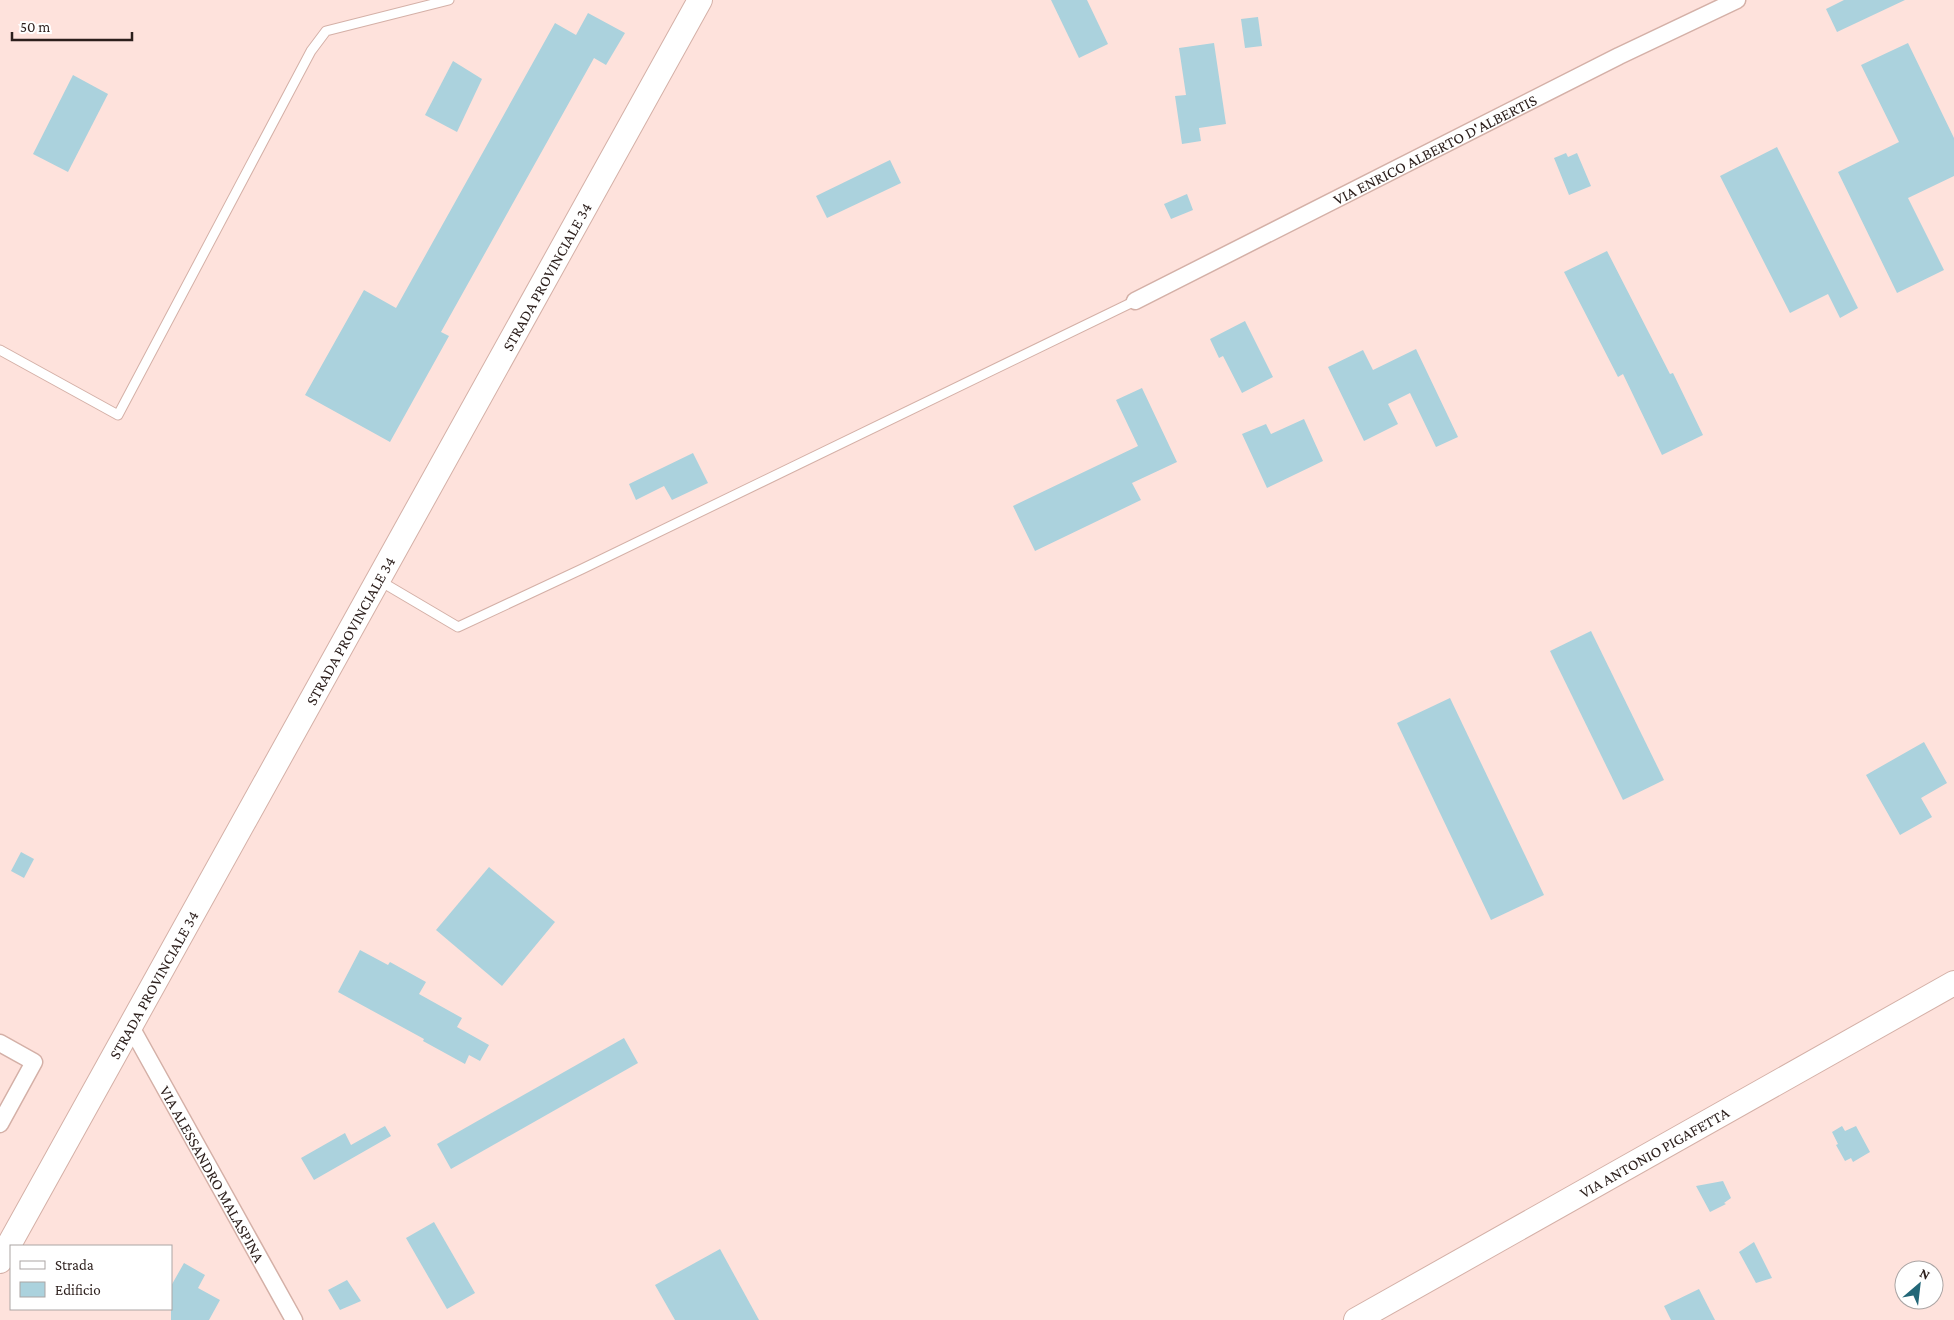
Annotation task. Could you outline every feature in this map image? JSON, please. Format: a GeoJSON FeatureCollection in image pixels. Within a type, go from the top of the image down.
{"type":"FeatureCollection","features":[{"type":"Feature","properties":{"kind":"main road","name":"STRADA PROVINCIALE 34"},"geometry":{"type":"LineString","coordinates":[[0,1262],[377,579],[700,0]]}},
{"type":"Feature","properties":{"kind":"main road","name":"VIA ANTONIO PIGAFETTA"},"geometry":{"type":"LineString","coordinates":[[1356,1320],[1954,983]]}},
{"type":"Feature","properties":{"kind":"street","name":"VIA ENRICO ALBERTO D'ALBERTIS"},"geometry":{"type":"LineString","coordinates":[[1135,301],[1610,61],[1737,0]]}},
{"type":"Feature","properties":{"kind":"street","name":"VIA ALESSANDRO MALASPINA"},"geometry":{"type":"LineString","coordinates":[[131,1027],[294,1320]]}},
{"type":"Feature","properties":{"kind":"street"},"geometry":{"type":"LineString","coordinates":[[0,1043],[34,1062],[0,1124]]}},
{"type":"Feature","properties":{"kind":"lane"},"geometry":{"type":"LineString","coordinates":[[0,350],[118,415],[311,51],[326,31],[449,0]]}},
{"type":"Feature","properties":{"kind":"lane"},"geometry":{"type":"LineString","coordinates":[[377,579],[458,627],[582,569],[1135,301]]}},
{"type":"Feature","properties":{"kind":"shaded area"},"geometry":{"type":"Polygon","coordinates":[[[0,0],[1954,0],[1954,1320],[0,1320],[0,0]]]}},
{"type":"Feature","properties":{"kind":"building"},"geometry":{"type":"Polygon","coordinates":[[[1051,0],[1087,0],[1108,44],[1079,58],[1051,0]]]}},
{"type":"Feature","properties":{"kind":"building"},"geometry":{"type":"Polygon","coordinates":[[[1844,0],[1905,0],[1837,32],[1826,9],[1844,0]]]}},
{"type":"Feature","properties":{"kind":"building"},"geometry":{"type":"Polygon","coordinates":[[[588,13],[625,33],[606,65],[594,58],[441,332],[449,336],[390,442],[305,395],[364,290],[396,308],[555,23],[576,35],[588,13]]]}},
{"type":"Feature","properties":{"kind":"building"},"geometry":{"type":"Polygon","coordinates":[[[1258,17],[1262,46],[1245,48],[1241,19],[1258,17]]]}},
{"type":"Feature","properties":{"kind":"building"},"geometry":{"type":"Polygon","coordinates":[[[1214,43],[1226,124],[1199,128],[1201,141],[1182,144],[1175,96],[1186,95],[1179,48],[1214,43]]]}},
{"type":"Feature","properties":{"kind":"building"},"geometry":{"type":"Polygon","coordinates":[[[1908,43],[1954,138],[1954,176],[1908,198],[1944,270],[1897,293],[1838,172],[1899,142],[1861,65],[1908,43]]]}},
{"type":"Feature","properties":{"kind":"building"},"geometry":{"type":"Polygon","coordinates":[[[453,61],[482,79],[457,132],[425,115],[453,61]]]}},
{"type":"Feature","properties":{"kind":"building"},"geometry":{"type":"Polygon","coordinates":[[[73,75],[108,94],[68,172],[33,154],[73,75]]]}},
{"type":"Feature","properties":{"kind":"building"},"geometry":{"type":"Polygon","coordinates":[[[1777,147],[1858,308],[1840,318],[1828,294],[1790,313],[1720,176],[1777,147]]]}},
{"type":"Feature","properties":{"kind":"building"},"geometry":{"type":"Polygon","coordinates":[[[1566,153],[1568,157],[1577,153],[1591,186],[1569,195],[1554,158],[1566,153]]]}},
{"type":"Feature","properties":{"kind":"building"},"geometry":{"type":"Polygon","coordinates":[[[890,160],[901,183],[827,218],[816,196],[890,160]]]}},
{"type":"Feature","properties":{"kind":"building"},"geometry":{"type":"Polygon","coordinates":[[[1187,194],[1193,210],[1171,219],[1164,204],[1187,194]]]}},
{"type":"Feature","properties":{"kind":"building"},"geometry":{"type":"Polygon","coordinates":[[[1607,251],[1670,374],[1673,373],[1703,435],[1662,455],[1623,374],[1618,377],[1564,272],[1607,251]]]}},
{"type":"Feature","properties":{"kind":"building"},"geometry":{"type":"Polygon","coordinates":[[[1245,321],[1273,377],[1242,393],[1223,356],[1219,358],[1210,339],[1245,321]]]}},
{"type":"Feature","properties":{"kind":"building"},"geometry":{"type":"Polygon","coordinates":[[[1416,349],[1458,437],[1436,447],[1410,393],[1388,404],[1398,424],[1364,441],[1328,367],[1363,350],[1373,370],[1416,349]]]}},
{"type":"Feature","properties":{"kind":"building"},"geometry":{"type":"Polygon","coordinates":[[[1142,388],[1177,462],[1132,483],[1141,500],[1035,551],[1013,506],[1138,446],[1116,400],[1142,388]]]}},
{"type":"Feature","properties":{"kind":"building"},"geometry":{"type":"Polygon","coordinates":[[[1304,419],[1323,461],[1267,488],[1242,434],[1266,424],[1271,434],[1304,419]]]}},
{"type":"Feature","properties":{"kind":"building"},"geometry":{"type":"Polygon","coordinates":[[[693,453],[708,483],[672,500],[664,486],[636,500],[629,484],[693,453]]]}},
{"type":"Feature","properties":{"kind":"building"},"geometry":{"type":"Polygon","coordinates":[[[1591,631],[1664,780],[1623,800],[1550,651],[1591,631]]]}},
{"type":"Feature","properties":{"kind":"building"},"geometry":{"type":"Polygon","coordinates":[[[1450,698],[1544,895],[1491,920],[1397,723],[1450,698]]]}},
{"type":"Feature","properties":{"kind":"building"},"geometry":{"type":"Polygon","coordinates":[[[1924,742],[1947,783],[1921,798],[1932,817],[1900,835],[1866,775],[1924,742]]]}},
{"type":"Feature","properties":{"kind":"building"},"geometry":{"type":"Polygon","coordinates":[[[21,852],[34,859],[24,878],[11,871],[21,852]]]}},
{"type":"Feature","properties":{"kind":"building"},"geometry":{"type":"Polygon","coordinates":[[[489,867],[555,922],[502,986],[436,930],[489,867]]]}},
{"type":"Feature","properties":{"kind":"building"},"geometry":{"type":"Polygon","coordinates":[[[360,950],[388,965],[390,962],[426,982],[419,994],[462,1018],[457,1027],[489,1045],[480,1061],[469,1055],[465,1064],[423,1041],[424,1039],[338,992],[360,950]]]}},
{"type":"Feature","properties":{"kind":"building"},"geometry":{"type":"Polygon","coordinates":[[[624,1038],[638,1063],[451,1169],[437,1144],[624,1038]]]}},
{"type":"Feature","properties":{"kind":"building"},"geometry":{"type":"Polygon","coordinates":[[[385,1126],[391,1136],[314,1180],[301,1158],[345,1133],[351,1145],[385,1126]]]}},
{"type":"Feature","properties":{"kind":"building"},"geometry":{"type":"Polygon","coordinates":[[[1842,1126],[1845,1131],[1856,1126],[1870,1152],[1853,1162],[1851,1158],[1845,1161],[1836,1145],[1838,1144],[1832,1132],[1842,1126]]]}},
{"type":"Feature","properties":{"kind":"building"},"geometry":{"type":"Polygon","coordinates":[[[1723,1181],[1731,1198],[1724,1203],[1726,1204],[1710,1212],[1696,1186],[1723,1181]]]}},
{"type":"Feature","properties":{"kind":"building"},"geometry":{"type":"Polygon","coordinates":[[[434,1222],[475,1293],[447,1309],[406,1238],[434,1222]]]}},
{"type":"Feature","properties":{"kind":"building"},"geometry":{"type":"Polygon","coordinates":[[[1754,1242],[1772,1278],[1756,1283],[1739,1252],[1754,1242]]]}},
{"type":"Feature","properties":{"kind":"building"},"geometry":{"type":"Polygon","coordinates":[[[720,1249],[759,1320],[675,1320],[655,1285],[720,1249]]]}},
{"type":"Feature","properties":{"kind":"building"},"geometry":{"type":"Polygon","coordinates":[[[184,1263],[205,1275],[198,1288],[220,1300],[209,1320],[171,1320],[172,1284],[184,1263]]]}},
{"type":"Feature","properties":{"kind":"building"},"geometry":{"type":"Polygon","coordinates":[[[347,1280],[361,1301],[340,1310],[328,1290],[347,1280]]]}},
{"type":"Feature","properties":{"kind":"building"},"geometry":{"type":"Polygon","coordinates":[[[1699,1289],[1715,1320],[1671,1320],[1664,1306],[1699,1289]]]}}]}
